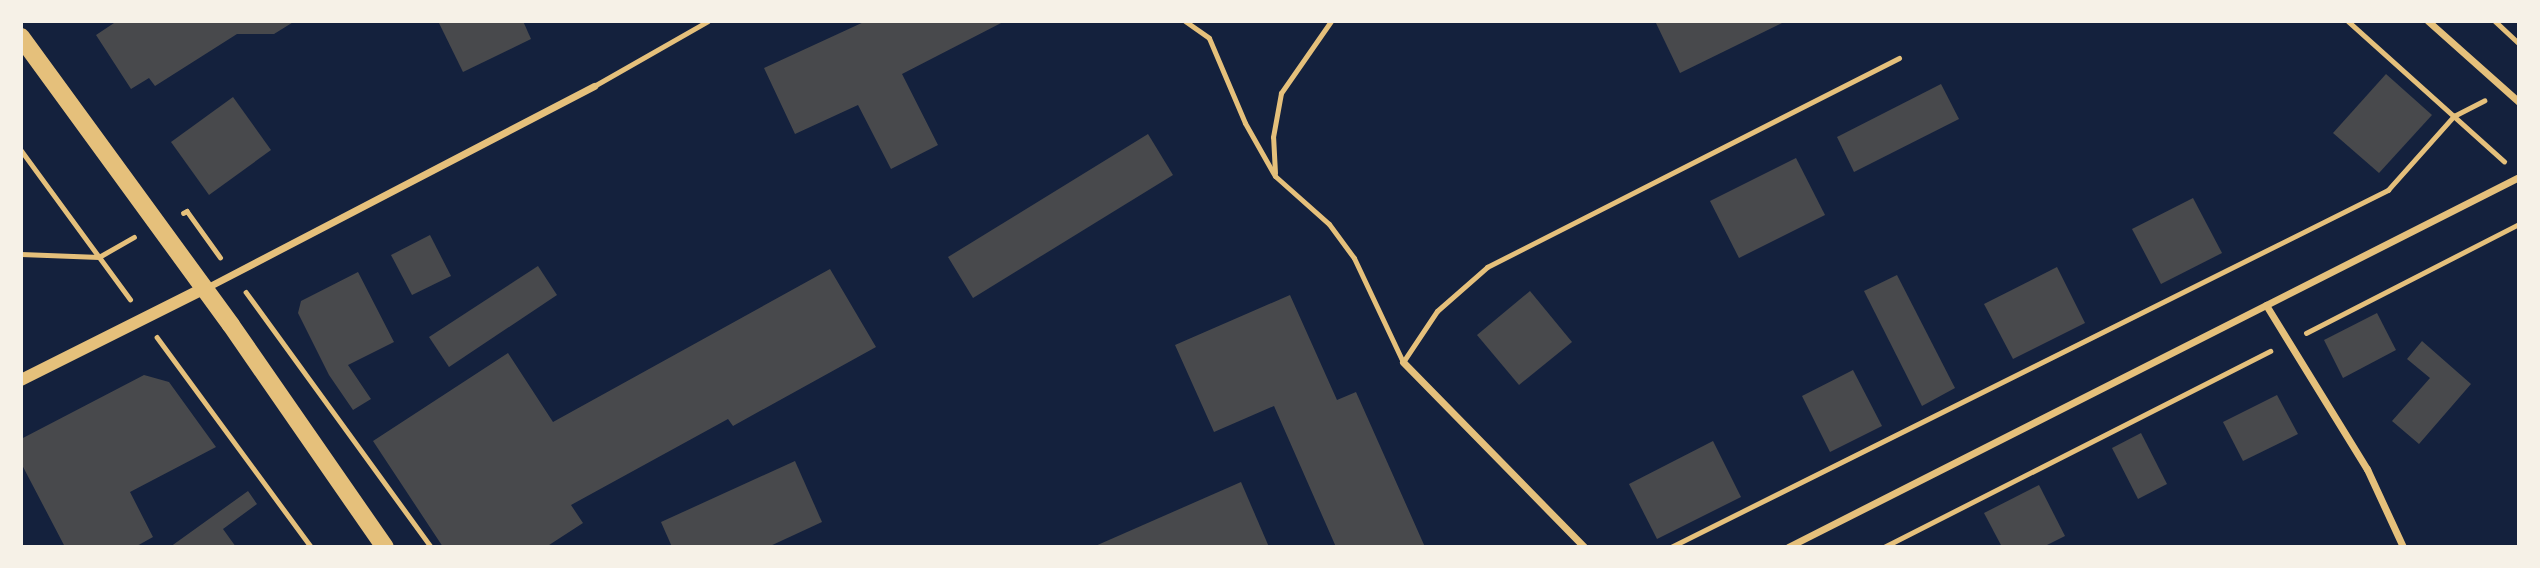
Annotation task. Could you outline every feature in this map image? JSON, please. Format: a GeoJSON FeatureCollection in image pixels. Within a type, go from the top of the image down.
{"type":"FeatureCollection","features":[{"type":"Feature","properties":{"kind":"main road"},"geometry":{"type":"LineString","coordinates":[[21,37],[158,224],[385,547]]}},
{"type":"Feature","properties":{"kind":"street"},"geometry":{"type":"LineString","coordinates":[[2428,21],[2519,102]]}},
{"type":"Feature","properties":{"kind":"street"},"geometry":{"type":"LineString","coordinates":[[21,380],[233,274],[594,86]]}},
{"type":"Feature","properties":{"kind":"street"},"geometry":{"type":"LineString","coordinates":[[1788,547],[2519,177]]}},
{"type":"Feature","properties":{"kind":"street"},"geometry":{"type":"LineString","coordinates":[[2266,305],[2367,469],[2403,547]]}},
{"type":"Feature","properties":{"kind":"street"},"geometry":{"type":"LineString","coordinates":[[1403,362],[1584,547]]}},
{"type":"Feature","properties":{"kind":"lane"},"geometry":{"type":"LineString","coordinates":[[594,86],[708,21]]}},
{"type":"Feature","properties":{"kind":"lane"},"geometry":{"type":"LineString","coordinates":[[1185,21],[1209,38],[1245,124],[1275,176],[1329,224],[1354,258],[1403,362]]}},
{"type":"Feature","properties":{"kind":"lane"},"geometry":{"type":"LineString","coordinates":[[1275,176],[1273,138],[1281,93],[1331,21]]}},
{"type":"Feature","properties":{"kind":"lane"},"geometry":{"type":"LineString","coordinates":[[1403,362],[1437,311],[1488,267],[1899,58]]}},
{"type":"Feature","properties":{"kind":"path"},"geometry":{"type":"LineString","coordinates":[[2348,21],[2510,166]]}},
{"type":"Feature","properties":{"kind":"path"},"geometry":{"type":"LineString","coordinates":[[2495,21],[2519,43]]}},
{"type":"Feature","properties":{"kind":"path"},"geometry":{"type":"LineString","coordinates":[[1671,547],[2388,190],[2454,116],[2505,90]]}},
{"type":"Feature","properties":{"kind":"path"},"geometry":{"type":"LineString","coordinates":[[21,149],[311,547]]}},
{"type":"Feature","properties":{"kind":"path"},"geometry":{"type":"LineString","coordinates":[[21,254],[99,257],[187,211],[431,547]]}},
{"type":"Feature","properties":{"kind":"path"},"geometry":{"type":"LineString","coordinates":[[1884,547],[2519,225]]}},
{"type":"Feature","properties":{"kind":"building"},"geometry":{"type":"Polygon","coordinates":[[[117,21],[295,21],[274,34],[237,34],[155,86],[149,78],[131,89],[96,35],[117,21]]]}},
{"type":"Feature","properties":{"kind":"building"},"geometry":{"type":"Polygon","coordinates":[[[438,21],[523,21],[531,39],[463,72],[438,21]]]}},
{"type":"Feature","properties":{"kind":"building"},"geometry":{"type":"Polygon","coordinates":[[[866,21],[1005,21],[902,74],[938,145],[891,169],[858,105],[795,134],[764,68],[866,21]]]}},
{"type":"Feature","properties":{"kind":"building"},"geometry":{"type":"Polygon","coordinates":[[[1655,21],[1786,21],[1680,73],[1655,21]]]}},
{"type":"Feature","properties":{"kind":"building"},"geometry":{"type":"Polygon","coordinates":[[[2386,74],[2432,115],[2379,173],[2333,133],[2386,74]]]}},
{"type":"Feature","properties":{"kind":"building"},"geometry":{"type":"Polygon","coordinates":[[[1941,84],[1959,119],[1854,172],[1837,137],[1941,84]]]}},
{"type":"Feature","properties":{"kind":"building"},"geometry":{"type":"Polygon","coordinates":[[[233,97],[271,150],[209,195],[171,142],[233,97]]]}},
{"type":"Feature","properties":{"kind":"building"},"geometry":{"type":"Polygon","coordinates":[[[1148,134],[1173,175],[973,298],[948,257],[1148,134]]]}},
{"type":"Feature","properties":{"kind":"building"},"geometry":{"type":"Polygon","coordinates":[[[1796,158],[1825,215],[1739,258],[1710,201],[1796,158]]]}},
{"type":"Feature","properties":{"kind":"building"},"geometry":{"type":"Polygon","coordinates":[[[2193,198],[2222,253],[2161,284],[2132,229],[2193,198]]]}},
{"type":"Feature","properties":{"kind":"building"},"geometry":{"type":"Polygon","coordinates":[[[430,235],[451,276],[412,295],[391,255],[430,235]]]}},
{"type":"Feature","properties":{"kind":"building"},"geometry":{"type":"Polygon","coordinates":[[[538,266],[557,295],[449,367],[429,337],[538,266]]]}},
{"type":"Feature","properties":{"kind":"building"},"geometry":{"type":"Polygon","coordinates":[[[2057,267],[2085,323],[2013,359],[1984,304],[2057,267]]]}},
{"type":"Feature","properties":{"kind":"building"},"geometry":{"type":"Polygon","coordinates":[[[830,269],[876,347],[733,426],[728,419],[571,505],[583,523],[546,547],[443,547],[373,441],[508,353],[553,422],[830,269]]]}},
{"type":"Feature","properties":{"kind":"building"},"geometry":{"type":"Polygon","coordinates":[[[358,272],[394,342],[348,365],[371,399],[353,410],[329,375],[298,313],[301,301],[358,272]]]}},
{"type":"Feature","properties":{"kind":"building"},"geometry":{"type":"Polygon","coordinates":[[[1897,275],[1955,388],[1922,406],[1864,291],[1897,275]]]}},
{"type":"Feature","properties":{"kind":"building"},"geometry":{"type":"Polygon","coordinates":[[[1530,291],[1572,342],[1519,385],[1477,335],[1530,291]]]}},
{"type":"Feature","properties":{"kind":"building"},"geometry":{"type":"Polygon","coordinates":[[[1290,295],[1337,400],[1356,392],[1425,547],[1336,547],[1274,406],[1214,432],[1175,345],[1290,295]]]}},
{"type":"Feature","properties":{"kind":"building"},"geometry":{"type":"Polygon","coordinates":[[[2377,313],[2396,350],[2343,378],[2324,340],[2377,313]]]}},
{"type":"Feature","properties":{"kind":"building"},"geometry":{"type":"Polygon","coordinates":[[[2422,341],[2471,384],[2419,444],[2392,421],[2430,378],[2407,359],[2422,341]]]}},
{"type":"Feature","properties":{"kind":"building"},"geometry":{"type":"Polygon","coordinates":[[[1853,370],[1882,426],[1830,452],[1802,396],[1853,370]]]}},
{"type":"Feature","properties":{"kind":"building"},"geometry":{"type":"Polygon","coordinates":[[[144,375],[169,382],[216,447],[130,492],[153,537],[135,547],[65,547],[21,463],[21,439],[144,375]]]}},
{"type":"Feature","properties":{"kind":"building"},"geometry":{"type":"Polygon","coordinates":[[[2277,395],[2298,434],[2243,461],[2223,422],[2277,395]]]}},
{"type":"Feature","properties":{"kind":"building"},"geometry":{"type":"Polygon","coordinates":[[[2141,433],[2167,484],[2138,499],[2112,448],[2141,433]]]}},
{"type":"Feature","properties":{"kind":"building"},"geometry":{"type":"Polygon","coordinates":[[[1713,441],[1741,497],[1657,539],[1629,484],[1713,441]]]}},
{"type":"Feature","properties":{"kind":"building"},"geometry":{"type":"Polygon","coordinates":[[[795,461],[822,522],[768,547],[672,547],[661,522],[795,461]]]}},
{"type":"Feature","properties":{"kind":"building"},"geometry":{"type":"Polygon","coordinates":[[[1241,482],[1269,547],[1093,547],[1241,482]]]}},
{"type":"Feature","properties":{"kind":"building"},"geometry":{"type":"Polygon","coordinates":[[[2039,485],[2065,536],[2043,547],[2002,547],[1984,513],[2039,485]]]}},
{"type":"Feature","properties":{"kind":"building"},"geometry":{"type":"Polygon","coordinates":[[[248,491],[257,504],[223,529],[236,547],[170,547],[248,491]]]}}]}
